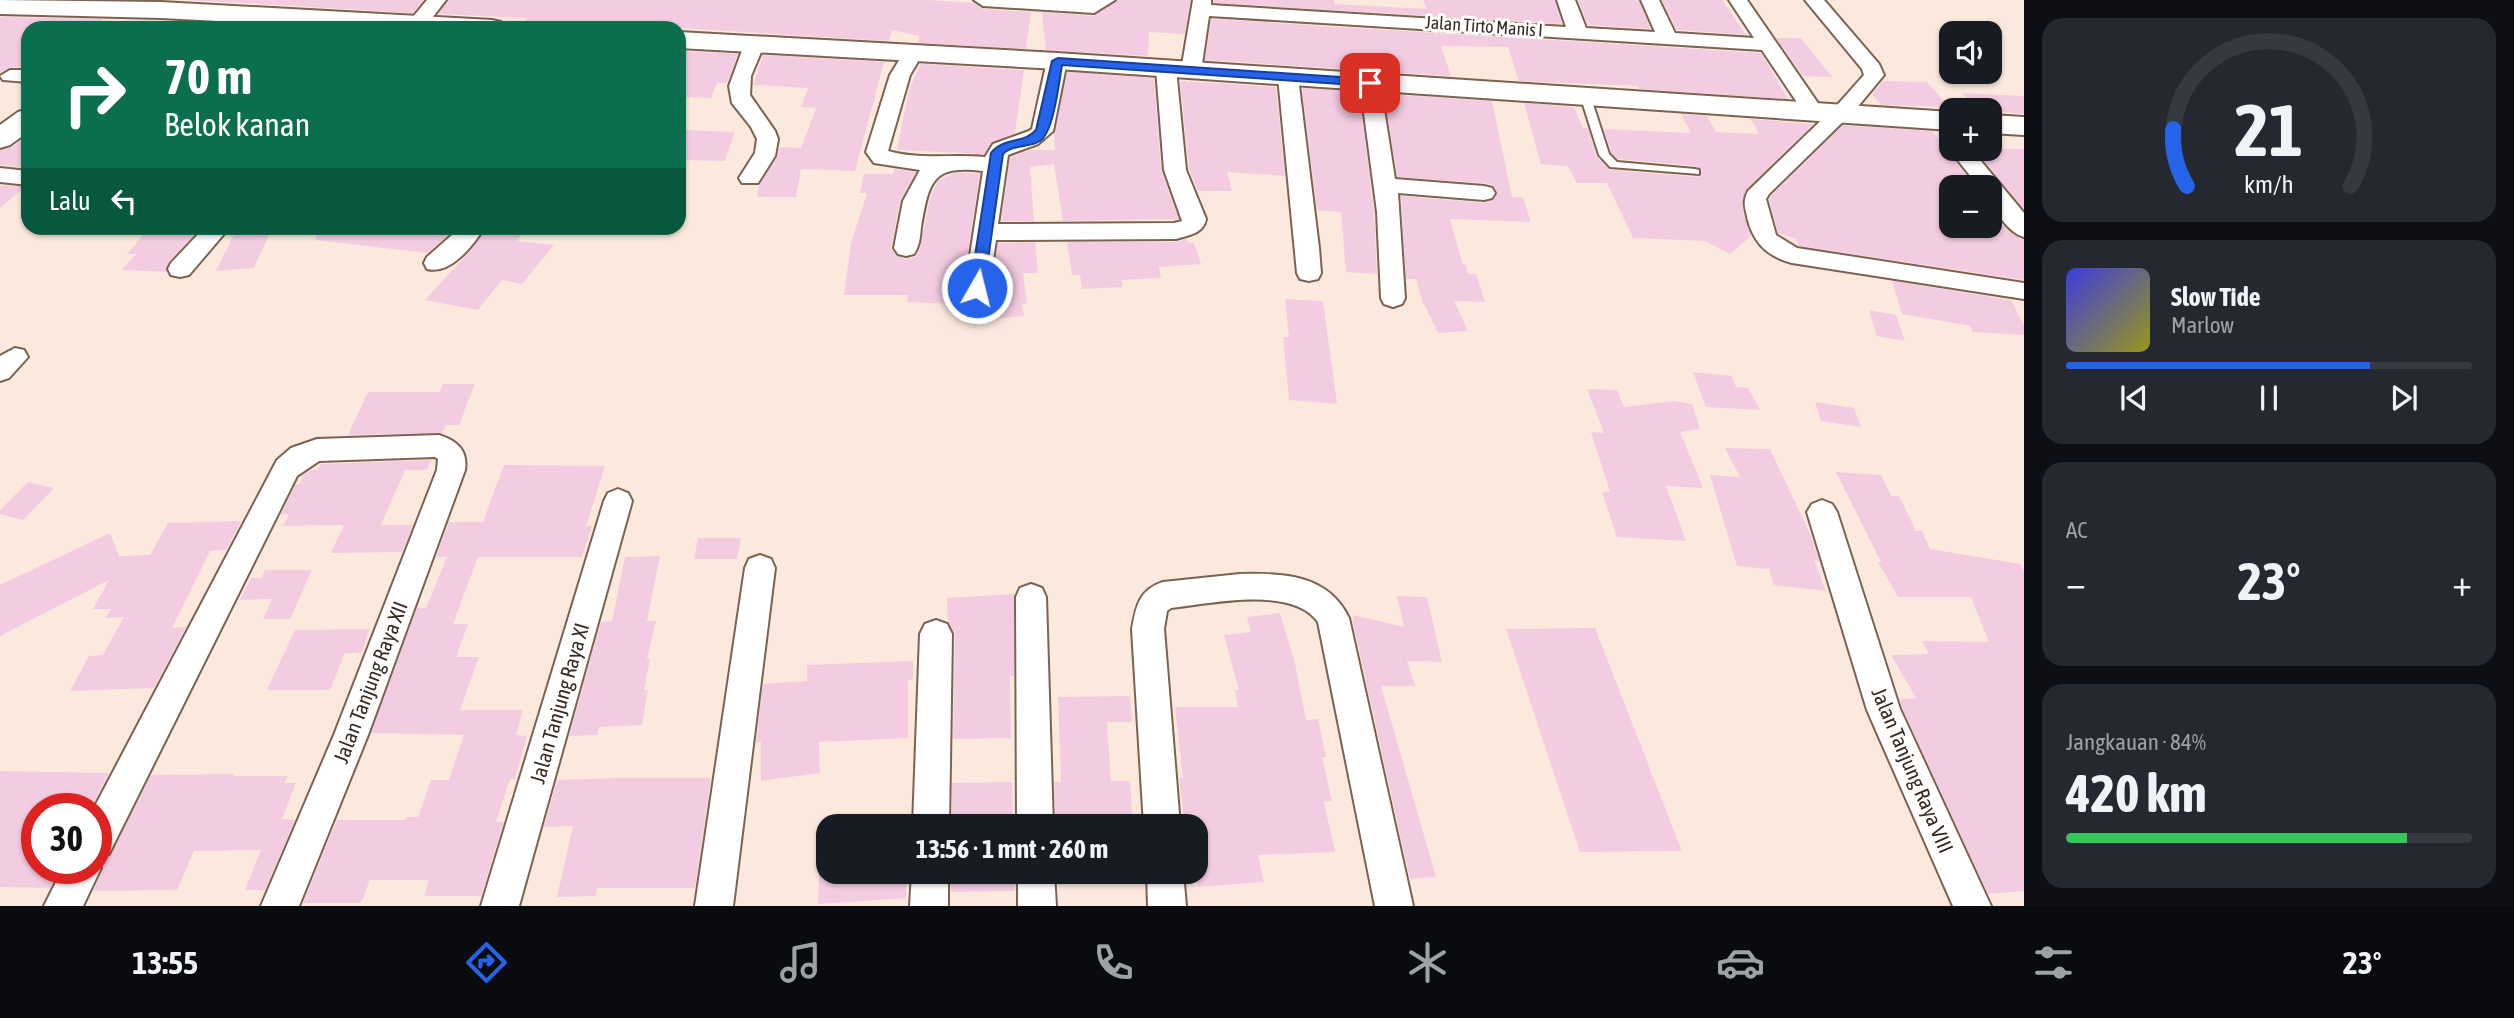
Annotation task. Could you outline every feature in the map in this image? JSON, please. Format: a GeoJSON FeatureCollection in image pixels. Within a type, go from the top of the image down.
{"type":"FeatureCollection","features":[{"type":"Feature","properties":{"kind":"main road"},"geometry":{"type":"LineString","coordinates":[[0,6],[167,5],[359,21]]}},
{"type":"Feature","properties":{"kind":"main road"},"geometry":{"type":"LineString","coordinates":[[148,21],[167,5]]}},
{"type":"Feature","properties":{"kind":"main road"},"geometry":{"type":"LineString","coordinates":[[686,40],[1058,61],[1813,112],[1939,126]]}},
{"type":"Feature","properties":{"kind":"main road"},"geometry":{"type":"LineString","coordinates":[[0,139],[21,123]]}},
{"type":"Feature","properties":{"kind":"main road"},"geometry":{"type":"LineString","coordinates":[[2002,125],[2024,126]]}},
{"type":"Feature","properties":{"kind":"street"},"geometry":{"type":"LineString","coordinates":[[412,21],[437,0]]}},
{"type":"Feature","properties":{"kind":"street"},"geometry":{"type":"LineString","coordinates":[[983,0],[1103,3]]}},
{"type":"Feature","properties":{"kind":"street"},"geometry":{"type":"LineString","coordinates":[[1566,0],[1578,32]]}},
{"type":"Feature","properties":{"kind":"street"},"geometry":{"type":"LineString","coordinates":[[1650,0],[1668,38]]}},
{"type":"Feature","properties":{"kind":"street"},"geometry":{"type":"LineString","coordinates":[[1738,0],[1813,112]]}},
{"type":"Feature","properties":{"kind":"street"},"geometry":{"type":"LineString","coordinates":[[1814,0],[1874,72],[1841,115],[1816,135],[1759,191],[1755,200],[1765,240],[1792,255],[2024,291]]}},
{"type":"Feature","properties":{"kind":"street"},"geometry":{"type":"LineString","coordinates":[[985,232],[1176,231],[1193,225],[1194,219],[1175,170],[1179,70],[1201,5]]}},
{"type":"Feature","properties":{"kind":"street","name":"Jalan Tirto Manis I"},"geometry":{"type":"LineString","coordinates":[[1201,5],[1287,7],[1491,20],[1578,32],[1769,45]]}},
{"type":"Feature","properties":{"kind":"street"},"geometry":{"type":"LineString","coordinates":[[750,178],[767,152],[768,141],[763,126],[740,97],[738,87],[754,45]]}},
{"type":"Feature","properties":{"kind":"street"},"geometry":{"type":"LineString","coordinates":[[913,53],[900,75],[877,152],[882,158],[937,165],[995,165]]}},
{"type":"Feature","properties":{"kind":"street"},"geometry":{"type":"LineString","coordinates":[[977,288],[1000,147],[1035,139],[1042,131],[1058,61]]}},
{"type":"Feature","properties":{"kind":"street"},"geometry":{"type":"LineString","coordinates":[[1288,77],[1292,138],[1304,205],[1309,273]]}},
{"type":"Feature","properties":{"kind":"street"},"geometry":{"type":"LineString","coordinates":[[1370,83],[1385,186],[1394,272],[1393,298]]}},
{"type":"Feature","properties":{"kind":"street"},"geometry":{"type":"LineString","coordinates":[[1970,161],[2024,229]]}},
{"type":"Feature","properties":{"kind":"street"},"geometry":{"type":"LineString","coordinates":[[906,248],[914,201],[923,180],[937,165]]}},
{"type":"Feature","properties":{"kind":"street"},"geometry":{"type":"LineString","coordinates":[[0,175],[21,177]]}},
{"type":"Feature","properties":{"kind":"street"},"geometry":{"type":"LineString","coordinates":[[1385,186],[1484,193]]}},
{"type":"Feature","properties":{"kind":"street"},"geometry":{"type":"LineString","coordinates":[[180,269],[211,235]]}},
{"type":"Feature","properties":{"kind":"street"},"geometry":{"type":"LineString","coordinates":[[436,263],[466,235]]}},
{"type":"Feature","properties":{"kind":"street","name":"Jalan Tanjung Raya XII"},"geometry":{"type":"LineString","coordinates":[[112,810],[280,480],[295,460],[317,450],[430,445],[449,450],[452,456],[451,470],[351,734],[281,906]]}},
{"type":"Feature","properties":{"kind":"street","name":"Jalan Tanjung Raya XI"},"geometry":{"type":"LineString","coordinates":[[500,906],[618,501]]}},
{"type":"Feature","properties":{"kind":"street","name":"Jalan Tanjung Raya VIII"},"geometry":{"type":"LineString","coordinates":[[1822,512],[1884,710],[1972,906]]}},
{"type":"Feature","properties":{"kind":"street"},"geometry":{"type":"LineString","coordinates":[[714,906],[760,568]]}},
{"type":"Feature","properties":{"kind":"street"},"geometry":{"type":"LineString","coordinates":[[1161,814],[1148,629],[1152,605],[1163,595],[1266,587],[1292,590],[1316,598],[1333,618],[1394,906]]}},
{"type":"Feature","properties":{"kind":"street"},"geometry":{"type":"LineString","coordinates":[[1031,597],[1035,814]]}},
{"type":"Feature","properties":{"kind":"street"},"geometry":{"type":"LineString","coordinates":[[931,814],[936,634]]}},
{"type":"Feature","properties":{"kind":"street"},"geometry":{"type":"LineString","coordinates":[[63,906],[75,884]]}},
{"type":"Feature","properties":{"kind":"street"},"geometry":{"type":"LineString","coordinates":[[929,906],[930,884]]}},
{"type":"Feature","properties":{"kind":"street"},"geometry":{"type":"LineString","coordinates":[[1036,884],[1037,906]]}},
{"type":"Feature","properties":{"kind":"street"},"geometry":{"type":"LineString","coordinates":[[1166,884],[1167,906]]}},
{"type":"Feature","properties":{"kind":"lane"},"geometry":{"type":"LineString","coordinates":[[1586,98],[1604,155],[1614,165],[1695,172]]}},
{"type":"Feature","properties":{"kind":"building"},"geometry":{"type":"Polygon","coordinates":[[[187,0],[424,0],[413,13],[187,0]]]}},
{"type":"Feature","properties":{"kind":"building"},"geometry":{"type":"Polygon","coordinates":[[[449,0],[928,0],[974,3],[983,9],[1031,12],[1026,49],[918,43],[919,36],[892,30],[889,41],[686,28],[686,21],[525,21],[527,18],[438,14],[449,0]]]}},
{"type":"Feature","properties":{"kind":"building"},"geometry":{"type":"Polygon","coordinates":[[[1117,0],[1190,0],[1185,34],[1149,32],[1148,56],[1046,50],[1042,12],[1094,16],[1117,0]]]}},
{"type":"Feature","properties":{"kind":"building"},"geometry":{"type":"Polygon","coordinates":[[[1214,0],[1334,0],[1335,4],[1427,9],[1423,0],[1555,0],[1562,24],[1214,3],[1214,0]]]}},
{"type":"Feature","properties":{"kind":"building"},"geometry":{"type":"Polygon","coordinates":[[[1578,0],[1639,0],[1651,29],[1588,25],[1578,0]]]}},
{"type":"Feature","properties":{"kind":"building"},"geometry":{"type":"Polygon","coordinates":[[[1662,0],[1722,0],[1746,35],[1677,30],[1662,0]]]}},
{"type":"Feature","properties":{"kind":"building"},"geometry":{"type":"Polygon","coordinates":[[[0,17],[103,19],[21,21],[21,67],[10,67],[0,73],[0,17]]]}},
{"type":"Feature","properties":{"kind":"building"},"geometry":{"type":"Polygon","coordinates":[[[1211,19],[1761,53],[1788,99],[1639,89],[1638,86],[1519,81],[1508,47],[1441,46],[1451,76],[1205,60],[1211,19]]]}},
{"type":"Feature","properties":{"kind":"building"},"geometry":{"type":"Polygon","coordinates":[[[1776,38],[1801,38],[1832,77],[1803,76],[1776,38]]]}},
{"type":"Feature","properties":{"kind":"building"},"geometry":{"type":"Polygon","coordinates":[[[686,51],[738,54],[727,83],[717,83],[711,98],[686,97],[686,51]]]}},
{"type":"Feature","properties":{"kind":"building"},"geometry":{"type":"Polygon","coordinates":[[[763,55],[884,62],[855,171],[801,169],[796,197],[757,197],[759,185],[777,157],[779,147],[801,148],[816,108],[801,107],[808,88],[753,85],[763,55]]]}},
{"type":"Feature","properties":{"kind":"building"},"geometry":{"type":"Polygon","coordinates":[[[920,64],[1024,70],[1015,133],[992,142],[984,154],[897,150],[909,90],[920,64]]]}},
{"type":"Feature","properties":{"kind":"building"},"geometry":{"type":"Polygon","coordinates":[[[1067,72],[1154,78],[1161,170],[1179,219],[1063,221],[1054,164],[1030,167],[1034,221],[1001,221],[1010,157],[1030,150],[1055,150],[1054,134],[1067,72]]]}},
{"type":"Feature","properties":{"kind":"building"},"geometry":{"type":"Polygon","coordinates":[[[1180,81],[1276,87],[1285,176],[1227,172],[1232,191],[1198,191],[1189,169],[1180,81]]]}},
{"type":"Feature","properties":{"kind":"building"},"geometry":{"type":"Polygon","coordinates":[[[1883,81],[1927,82],[1941,98],[1939,107],[1881,105],[1872,94],[1883,81]]]}},
{"type":"Feature","properties":{"kind":"building"},"geometry":{"type":"Polygon","coordinates":[[[1302,88],[1359,92],[1374,212],[1377,274],[1346,272],[1341,212],[1317,210],[1302,88]]]}},
{"type":"Feature","properties":{"kind":"building"},"geometry":{"type":"Polygon","coordinates":[[[1962,93],[2024,96],[2024,114],[2002,112],[2002,98],[1966,98],[1962,93]]]}},
{"type":"Feature","properties":{"kind":"building"},"geometry":{"type":"Polygon","coordinates":[[[1384,94],[1492,101],[1512,197],[1523,198],[1531,222],[1450,219],[1463,265],[1466,265],[1468,274],[1476,274],[1485,302],[1454,301],[1468,331],[1438,333],[1422,300],[1416,279],[1406,279],[1401,196],[1484,203],[1494,199],[1497,192],[1493,185],[1484,183],[1397,177],[1384,94]]]}},
{"type":"Feature","properties":{"kind":"building"},"geometry":{"type":"Polygon","coordinates":[[[1524,103],[1574,107],[1583,128],[1588,128],[1596,156],[1610,170],[1699,177],[1702,170],[1696,166],[1618,159],[1611,153],[1604,129],[1691,133],[1681,114],[1707,116],[1716,132],[1759,134],[1751,119],[1813,124],[1746,190],[1742,207],[1751,236],[1730,254],[1705,241],[1633,238],[1607,183],[1577,183],[1568,166],[1541,164],[1524,103]]]}},
{"type":"Feature","properties":{"kind":"building"},"geometry":{"type":"Polygon","coordinates":[[[1843,125],[1932,131],[1939,140],[1939,161],[1956,161],[1967,175],[1939,175],[1939,238],[2002,238],[2002,224],[2024,239],[2024,280],[1799,246],[1796,239],[1778,233],[1769,199],[1843,125]]]}},
{"type":"Feature","properties":{"kind":"building"},"geometry":{"type":"Polygon","coordinates":[[[686,130],[735,132],[725,161],[686,160],[686,130]]]}},
{"type":"Feature","properties":{"kind":"building"},"geometry":{"type":"Polygon","coordinates":[[[21,140],[21,167],[0,165],[0,150],[12,147],[21,140]]]}},
{"type":"Feature","properties":{"kind":"building"},"geometry":{"type":"Polygon","coordinates":[[[2002,149],[2024,149],[2024,209],[2002,183],[2002,175],[1996,175],[1984,161],[2002,161],[2002,149]]]}},
{"type":"Feature","properties":{"kind":"building"},"geometry":{"type":"Polygon","coordinates":[[[894,169],[916,172],[900,201],[891,248],[896,255],[905,259],[915,257],[920,248],[930,198],[938,181],[954,173],[980,173],[965,271],[955,271],[950,304],[907,302],[908,295],[844,295],[851,243],[867,193],[860,193],[864,174],[893,174],[894,169]]]}},
{"type":"Feature","properties":{"kind":"building"},"geometry":{"type":"Polygon","coordinates":[[[0,185],[21,187],[21,190],[0,208],[0,185]]]}},
{"type":"Feature","properties":{"kind":"building"},"geometry":{"type":"Polygon","coordinates":[[[143,235],[194,235],[169,261],[167,272],[122,270],[136,254],[127,254],[143,235]]]}},
{"type":"Feature","properties":{"kind":"building"},"geometry":{"type":"Polygon","coordinates":[[[234,235],[269,235],[254,268],[216,271],[234,235]]]}},
{"type":"Feature","properties":{"kind":"building"},"geometry":{"type":"Polygon","coordinates":[[[316,235],[449,235],[427,253],[316,240],[316,235]]]}},
{"type":"Feature","properties":{"kind":"building"},"geometry":{"type":"Polygon","coordinates":[[[482,235],[521,235],[517,241],[554,245],[522,284],[502,280],[478,310],[425,300],[482,235]]]}},
{"type":"Feature","properties":{"kind":"building"},"geometry":{"type":"Polygon","coordinates":[[[1187,239],[1189,243],[1194,243],[1201,264],[1159,267],[1161,278],[1121,280],[1123,287],[1082,289],[1080,275],[1072,275],[1067,242],[1176,242],[1187,239]]]}},
{"type":"Feature","properties":{"kind":"building"},"geometry":{"type":"Polygon","coordinates":[[[1035,242],[1038,273],[1023,273],[1027,304],[1022,304],[1024,316],[994,319],[991,290],[998,243],[1035,242]]]}},
{"type":"Feature","properties":{"kind":"building"},"geometry":{"type":"Polygon","coordinates":[[[1892,281],[2011,300],[2024,325],[2024,335],[1973,332],[1970,326],[1902,314],[1892,281]]]}},
{"type":"Feature","properties":{"kind":"building"},"geometry":{"type":"Polygon","coordinates":[[[1285,299],[1323,301],[1337,404],[1289,400],[1283,337],[1289,337],[1285,299]]]}},
{"type":"Feature","properties":{"kind":"building"},"geometry":{"type":"Polygon","coordinates":[[[1869,310],[1896,315],[1905,341],[1877,336],[1869,310]]]}},
{"type":"Feature","properties":{"kind":"building"},"geometry":{"type":"Polygon","coordinates":[[[1693,372],[1732,376],[1736,387],[1748,388],[1760,410],[1706,407],[1693,372]]]}},
{"type":"Feature","properties":{"kind":"building"},"geometry":{"type":"Polygon","coordinates":[[[443,384],[475,384],[459,425],[446,425],[442,433],[348,435],[368,392],[440,392],[443,384]]]}},
{"type":"Feature","properties":{"kind":"building"},"geometry":{"type":"Polygon","coordinates":[[[1587,389],[1617,390],[1624,407],[1674,401],[1692,404],[1700,429],[1680,432],[1703,488],[1666,486],[1686,541],[1617,537],[1602,492],[1610,492],[1591,432],[1604,433],[1587,389]]]}},
{"type":"Feature","properties":{"kind":"building"},"geometry":{"type":"Polygon","coordinates":[[[1815,402],[1854,408],[1861,427],[1821,421],[1815,402]]]}},
{"type":"Feature","properties":{"kind":"building"},"geometry":{"type":"Polygon","coordinates":[[[1725,448],[1770,449],[1812,538],[1819,561],[1814,560],[1826,591],[1774,585],[1769,569],[1737,566],[1710,475],[1740,477],[1725,448]]]}},
{"type":"Feature","properties":{"kind":"building"},"geometry":{"type":"Polygon","coordinates":[[[431,460],[427,470],[405,470],[381,525],[413,525],[402,552],[331,553],[344,525],[283,526],[289,514],[281,514],[296,484],[311,470],[317,470],[321,464],[431,460]]]}},
{"type":"Feature","properties":{"kind":"building"},"geometry":{"type":"Polygon","coordinates":[[[504,465],[605,466],[586,526],[592,526],[582,557],[478,557],[453,624],[468,624],[456,657],[479,657],[460,710],[523,710],[516,735],[527,736],[515,779],[510,779],[496,822],[504,822],[481,896],[424,896],[429,880],[370,880],[361,903],[303,903],[337,820],[405,820],[406,817],[418,817],[431,780],[449,780],[464,735],[371,733],[417,608],[426,608],[447,557],[436,557],[449,522],[483,522],[504,465]]]}},
{"type":"Feature","properties":{"kind":"building"},"geometry":{"type":"Polygon","coordinates":[[[1836,472],[1881,475],[1891,496],[1899,496],[1916,531],[1922,531],[1930,549],[2021,564],[2024,572],[2024,891],[1988,894],[1902,708],[1900,699],[1916,698],[1891,655],[1929,654],[1922,641],[1989,642],[1971,597],[1898,597],[1878,562],[1881,562],[1836,472]]]}},
{"type":"Feature","properties":{"kind":"building"},"geometry":{"type":"Polygon","coordinates":[[[28,482],[54,488],[23,520],[0,514],[0,510],[28,482]]]}},
{"type":"Feature","properties":{"kind":"building"},"geometry":{"type":"Polygon","coordinates":[[[241,521],[226,550],[210,551],[172,628],[186,627],[154,688],[70,691],[89,656],[103,655],[124,617],[106,618],[111,609],[93,609],[109,580],[0,636],[0,585],[110,533],[119,556],[150,555],[168,523],[241,521]]]}},
{"type":"Feature","properties":{"kind":"building"},"geometry":{"type":"Polygon","coordinates":[[[698,538],[741,538],[737,559],[694,559],[698,538]]]}},
{"type":"Feature","properties":{"kind":"building"},"geometry":{"type":"Polygon","coordinates":[[[660,556],[647,621],[656,621],[647,659],[650,659],[644,690],[648,690],[642,725],[599,727],[597,735],[569,736],[601,622],[612,621],[625,557],[660,556]]]}},
{"type":"Feature","properties":{"kind":"building"},"geometry":{"type":"Polygon","coordinates":[[[265,570],[312,570],[290,619],[263,619],[272,599],[240,600],[251,578],[261,578],[265,570]]]}},
{"type":"Feature","properties":{"kind":"building"},"geometry":{"type":"Polygon","coordinates":[[[1015,594],[1014,676],[1010,676],[1011,738],[953,739],[955,634],[948,622],[947,598],[1015,594]]]}},
{"type":"Feature","properties":{"kind":"building"},"geometry":{"type":"Polygon","coordinates":[[[1397,596],[1427,597],[1442,662],[1407,661],[1415,686],[1381,686],[1436,877],[1410,879],[1353,623],[1354,615],[1404,627],[1397,596]]]}},
{"type":"Feature","properties":{"kind":"building"},"geometry":{"type":"Polygon","coordinates":[[[1280,613],[1295,663],[1306,720],[1318,719],[1326,757],[1322,757],[1332,801],[1324,802],[1335,852],[1258,855],[1264,882],[1198,887],[1197,884],[1208,884],[1208,814],[1183,814],[1179,778],[1183,778],[1175,707],[1238,707],[1235,690],[1239,690],[1224,635],[1251,632],[1247,617],[1280,613]]]}},
{"type":"Feature","properties":{"kind":"building"},"geometry":{"type":"Polygon","coordinates":[[[1595,628],[1682,851],[1580,852],[1506,629],[1595,628]]]}},
{"type":"Feature","properties":{"kind":"building"},"geometry":{"type":"Polygon","coordinates":[[[370,629],[361,653],[345,653],[330,690],[267,690],[295,630],[370,629]]]}},
{"type":"Feature","properties":{"kind":"building"},"geometry":{"type":"Polygon","coordinates":[[[913,661],[913,680],[908,680],[908,738],[819,742],[820,773],[761,781],[761,742],[756,743],[763,684],[807,681],[807,665],[913,661]]]}},
{"type":"Feature","properties":{"kind":"building"},"geometry":{"type":"Polygon","coordinates":[[[1130,696],[1132,722],[1107,722],[1111,781],[1130,781],[1132,814],[1055,814],[1054,782],[1061,782],[1058,697],[1130,696]]]}},
{"type":"Feature","properties":{"kind":"building"},"geometry":{"type":"Polygon","coordinates":[[[0,771],[109,773],[99,793],[21,793],[21,884],[52,884],[50,888],[0,887],[0,771]]]}},
{"type":"Feature","properties":{"kind":"building"},"geometry":{"type":"Polygon","coordinates":[[[151,775],[288,776],[284,783],[296,783],[282,819],[295,820],[265,890],[245,890],[261,850],[194,851],[177,890],[93,891],[96,884],[112,884],[112,853],[151,775]]]}},
{"type":"Feature","properties":{"kind":"building"},"geometry":{"type":"Polygon","coordinates":[[[711,778],[695,888],[597,888],[596,896],[557,897],[573,826],[544,827],[557,780],[711,778]]]}},
{"type":"Feature","properties":{"kind":"building"},"geometry":{"type":"Polygon","coordinates":[[[1012,782],[1013,814],[952,814],[952,783],[1012,782]]]}},
{"type":"Feature","properties":{"kind":"building"},"geometry":{"type":"Polygon","coordinates":[[[819,884],[906,884],[906,898],[818,904],[819,884]]]}},
{"type":"Feature","properties":{"kind":"building"},"geometry":{"type":"Polygon","coordinates":[[[951,884],[1015,884],[1015,891],[951,892],[951,884]]]}},
{"type":"Feature","properties":{"kind":"route"},"geometry":{"type":"LineString","coordinates":[[977,288],[997,153],[1000,147],[1035,139],[1042,131],[1058,61],[1370,83]]}}]}
